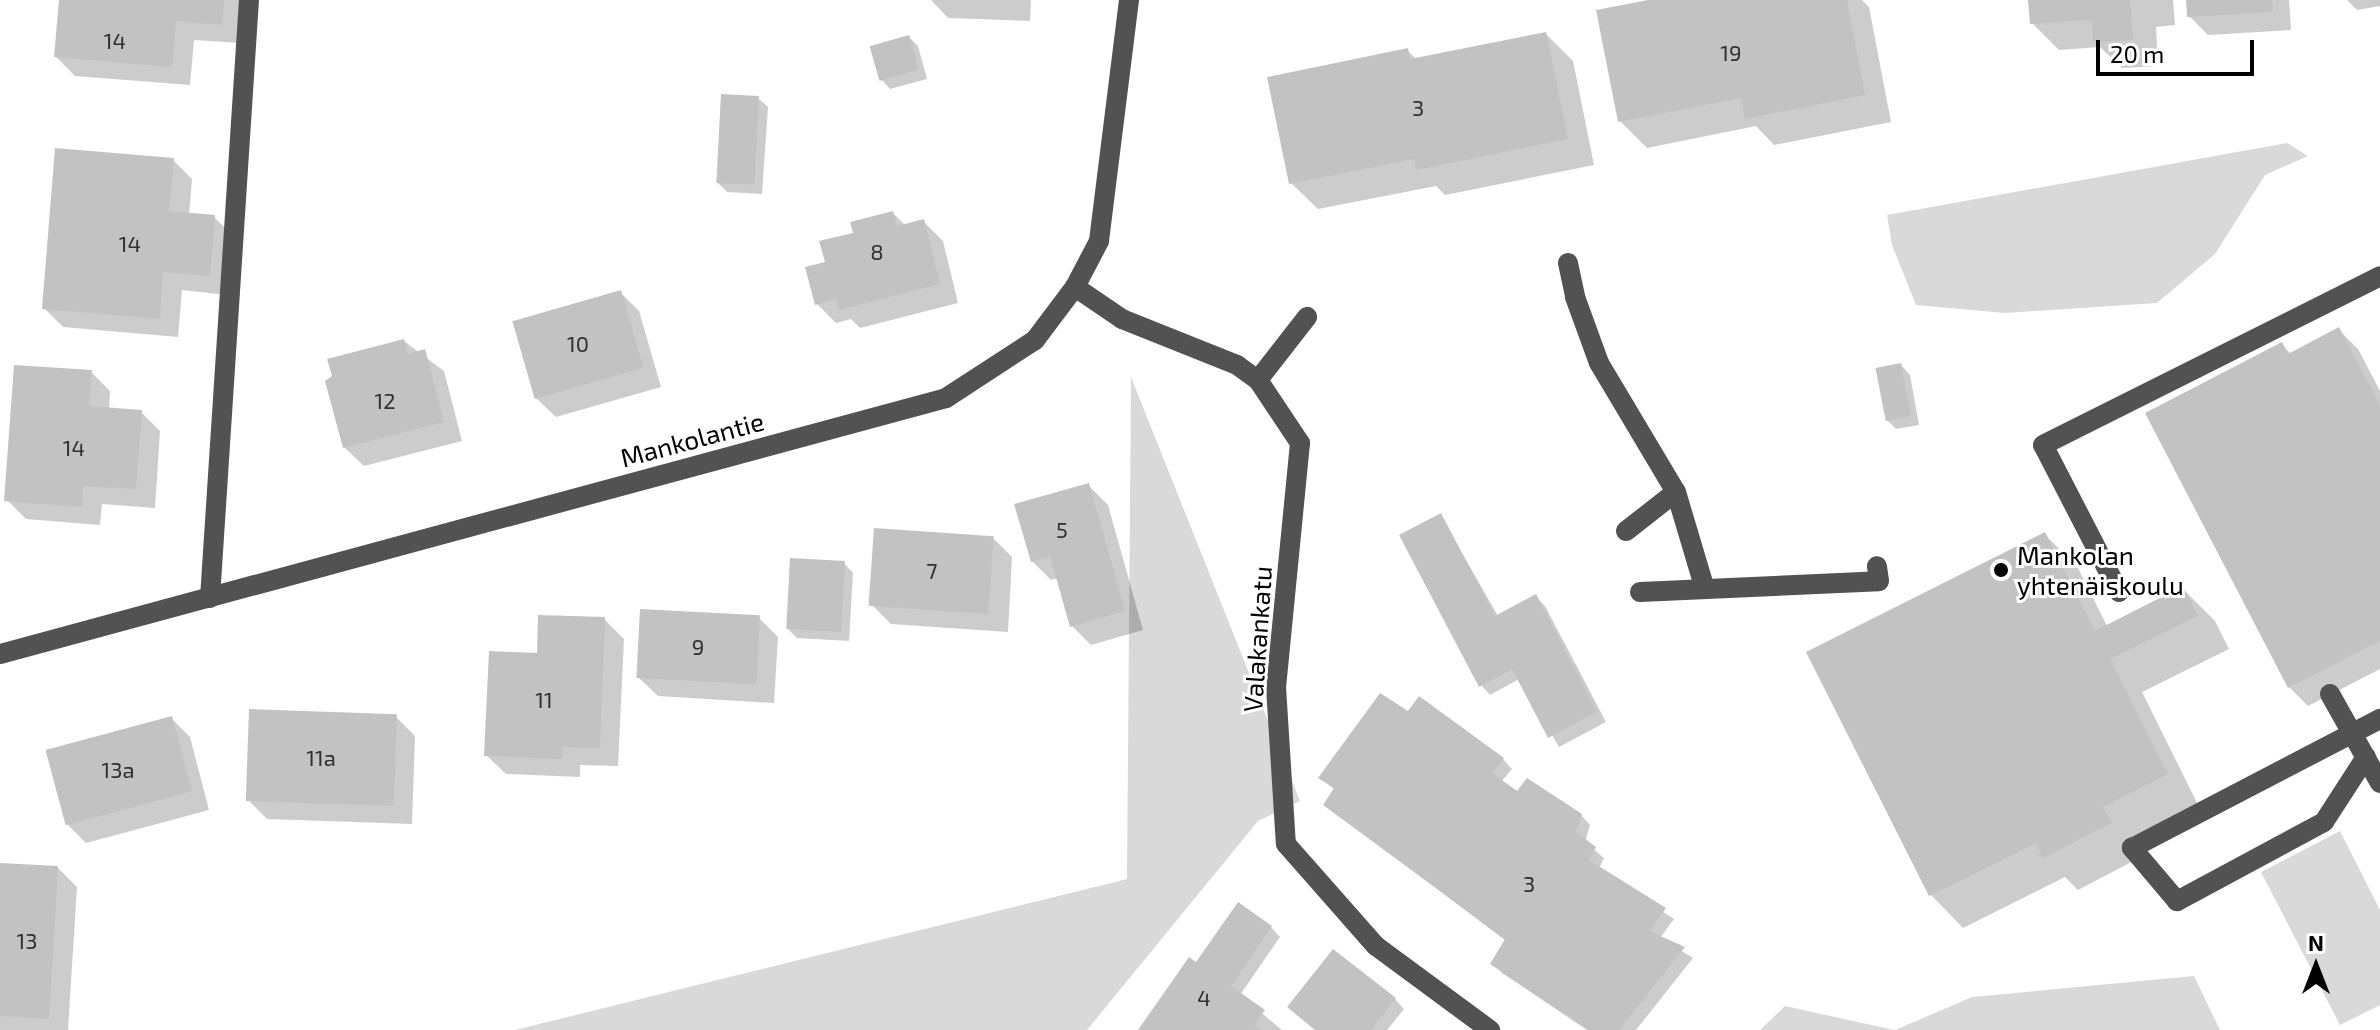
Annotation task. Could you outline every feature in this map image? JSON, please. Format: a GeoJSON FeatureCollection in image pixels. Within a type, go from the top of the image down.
{"type":"FeatureCollection","features":[{"type":"Feature","properties":{"kind":"street"},"geometry":{"type":"LineString","coordinates":[[210,598],[249,0]]}},
{"type":"Feature","properties":{"kind":"street","name":"Mankolantie"},"geometry":{"type":"LineString","coordinates":[[0,654],[946,398],[1035,340],[1075,287],[1099,241],[1129,0]]}},
{"type":"Feature","properties":{"kind":"street"},"geometry":{"type":"LineString","coordinates":[[1568,263],[1575,297],[1599,363],[1676,492],[1705,589]]}},
{"type":"Feature","properties":{"kind":"street"},"geometry":{"type":"LineString","coordinates":[[2119,592],[2043,445],[2380,276]]}},
{"type":"Feature","properties":{"kind":"street","name":"Valakankatu"},"geometry":{"type":"LineString","coordinates":[[1075,287],[1122,319],[1237,365],[1258,380],[1300,443],[1276,687],[1286,844],[1376,946],[1490,1030]]}},
{"type":"Feature","properties":{"kind":"street"},"geometry":{"type":"LineString","coordinates":[[1258,380],[1307,317]]}},
{"type":"Feature","properties":{"kind":"street"},"geometry":{"type":"LineString","coordinates":[[1626,531],[1676,492]]}},
{"type":"Feature","properties":{"kind":"street"},"geometry":{"type":"LineString","coordinates":[[1640,592],[1879,581],[1877,566]]}},
{"type":"Feature","properties":{"kind":"street"},"geometry":{"type":"LineString","coordinates":[[2330,694],[2380,783]]}},
{"type":"Feature","properties":{"kind":"street"},"geometry":{"type":"LineString","coordinates":[[2366,757],[2324,822],[2177,901],[2132,848],[2380,719]]}},
{"type":"Feature","properties":{"kind":"shaded area"},"geometry":{"type":"Polygon","coordinates":[[[2287,143],[2308,156],[2265,175],[2215,254],[2157,303],[2005,313],[1916,305],[1892,245],[1887,215],[2287,143]]]}},
{"type":"Feature","properties":{"kind":"shaded area"},"geometry":{"type":"Polygon","coordinates":[[[1131,377],[1300,801],[1258,821],[1087,1030],[515,1030],[1127,879],[1131,377]]]}},
{"type":"Feature","properties":{"kind":"shaded area"},"geometry":{"type":"Polygon","coordinates":[[[2340,831],[2380,910],[2380,1005],[2340,1025],[2261,872],[2340,831]]]}},
{"type":"Feature","properties":{"kind":"shaded area"},"geometry":{"type":"Polygon","coordinates":[[[2194,976],[2220,1030],[1895,1030],[1972,997],[2194,976]]]}},
{"type":"Feature","properties":{"kind":"shaded area"},"geometry":{"type":"Polygon","coordinates":[[[1785,1006],[1894,1030],[1760,1030],[1785,1006]]]}},
{"type":"Feature","properties":{"kind":"building"},"geometry":{"type":"Polygon","coordinates":[[[59,0],[224,0],[222,25],[176,21],[172,67],[54,57],[59,0]]]}},
{"type":"Feature","properties":{"kind":"building"},"geometry":{"type":"Polygon","coordinates":[[[1648,0],[1847,0],[1865,95],[1745,119],[1741,98],[1618,122],[1596,10],[1648,0]]]}},
{"type":"Feature","properties":{"kind":"building"},"geometry":{"type":"Polygon","coordinates":[[[2028,0],[2130,0],[2133,40],[2093,42],[2092,20],[2030,24],[2028,0]]]}},
{"type":"Feature","properties":{"kind":"building"},"geometry":{"type":"Polygon","coordinates":[[[2186,0],[2272,0],[2273,12],[2187,17],[2186,0]]]}},
{"type":"Feature","properties":{"kind":"building"},"geometry":{"type":"Polygon","coordinates":[[[1546,32],[1568,139],[1416,170],[1414,159],[1289,184],[1267,77],[1408,48],[1410,59],[1546,32]]]}},
{"type":"Feature","properties":{"kind":"building"},"geometry":{"type":"Polygon","coordinates":[[[909,35],[919,70],[880,81],[870,46],[909,35]]]}},
{"type":"Feature","properties":{"kind":"building"},"geometry":{"type":"Polygon","coordinates":[[[721,94],[759,96],[754,185],[716,183],[721,94]]]}},
{"type":"Feature","properties":{"kind":"building"},"geometry":{"type":"Polygon","coordinates":[[[55,148],[174,158],[169,211],[215,215],[210,276],[163,272],[160,319],[42,309],[55,148]]]}},
{"type":"Feature","properties":{"kind":"building"},"geometry":{"type":"Polygon","coordinates":[[[893,211],[897,226],[924,219],[940,284],[839,310],[836,299],[815,305],[805,267],[825,262],[819,241],[853,233],[850,222],[893,211]]]}},
{"type":"Feature","properties":{"kind":"building"},"geometry":{"type":"Polygon","coordinates":[[[621,290],[643,368],[535,399],[512,321],[621,290]]]}},
{"type":"Feature","properties":{"kind":"building","name":"Mankolan yhtenäiskoulu"},"geometry":{"type":"Polygon","coordinates":[[[2339,327],[2380,405],[2380,641],[2288,688],[2145,413],[2282,342],[2288,354],[2339,327]]]}},
{"type":"Feature","properties":{"kind":"building"},"geometry":{"type":"Polygon","coordinates":[[[404,339],[408,354],[425,349],[444,422],[343,448],[325,381],[332,376],[327,359],[404,339]]]}},
{"type":"Feature","properties":{"kind":"building"},"geometry":{"type":"Polygon","coordinates":[[[1901,363],[1911,416],[1886,421],[1875,368],[1901,363]]]}},
{"type":"Feature","properties":{"kind":"building"},"geometry":{"type":"Polygon","coordinates":[[[14,365],[92,370],[89,406],[142,410],[136,489],[83,486],[82,507],[4,501],[14,365]]]}},
{"type":"Feature","properties":{"kind":"building"},"geometry":{"type":"Polygon","coordinates":[[[1089,483],[1125,611],[1070,627],[1050,556],[1031,562],[1014,504],[1089,483]]]}},
{"type":"Feature","properties":{"kind":"building"},"geometry":{"type":"Polygon","coordinates":[[[1441,513],[1495,616],[1536,594],[1597,712],[1548,738],[1512,669],[1479,687],[1399,535],[1441,513]]]}},
{"type":"Feature","properties":{"kind":"building"},"geometry":{"type":"Polygon","coordinates":[[[874,528],[994,536],[988,614],[869,606],[874,528]]]}},
{"type":"Feature","properties":{"kind":"building"},"geometry":{"type":"Polygon","coordinates":[[[2045,532],[2095,631],[2183,586],[2198,616],[2110,659],[2168,774],[2103,807],[2112,823],[2043,858],[2036,843],[1929,896],[1806,652],[2045,532]]]}},
{"type":"Feature","properties":{"kind":"building"},"geometry":{"type":"Polygon","coordinates":[[[790,558],[845,561],[841,632],[786,629],[790,558]]]}},
{"type":"Feature","properties":{"kind":"building"},"geometry":{"type":"Polygon","coordinates":[[[640,609],[760,615],[756,684],[636,678],[640,609]]]}},
{"type":"Feature","properties":{"kind":"building"},"geometry":{"type":"Polygon","coordinates":[[[538,615],[605,617],[600,748],[562,747],[562,759],[484,756],[489,651],[537,653],[538,615]]]}},
{"type":"Feature","properties":{"kind":"building"},"geometry":{"type":"Polygon","coordinates":[[[1380,693],[1408,711],[1419,696],[1504,758],[1492,773],[1517,791],[1527,778],[1582,814],[1576,832],[1596,847],[1589,860],[1666,908],[1649,931],[1685,947],[1619,1030],[1589,1030],[1490,964],[1505,939],[1323,805],[1334,788],[1318,778],[1380,693]]]}},
{"type":"Feature","properties":{"kind":"building"},"geometry":{"type":"Polygon","coordinates":[[[249,709],[397,714],[394,806],[246,801],[249,709]]]}},
{"type":"Feature","properties":{"kind":"building"},"geometry":{"type":"Polygon","coordinates":[[[172,716],[192,791],[66,825],[45,750],[172,716]]]}},
{"type":"Feature","properties":{"kind":"building"},"geometry":{"type":"Polygon","coordinates":[[[0,863],[58,866],[49,1019],[0,1016],[0,863]]]}},
{"type":"Feature","properties":{"kind":"building"},"geometry":{"type":"Polygon","coordinates":[[[1238,902],[1272,926],[1231,986],[1265,1010],[1255,1025],[1262,1030],[1138,1030],[1189,957],[1196,962],[1238,902]]]}},
{"type":"Feature","properties":{"kind":"building"},"geometry":{"type":"Polygon","coordinates":[[[1333,949],[1396,998],[1371,1030],[1315,1030],[1287,1007],[1333,949]]]}},
{"type":"Feature","properties":{"kind":"place","name":"Mankolan yhtenäiskoulu"},"geometry":{"type":"Point","coordinates":[2001,570]}}]}
